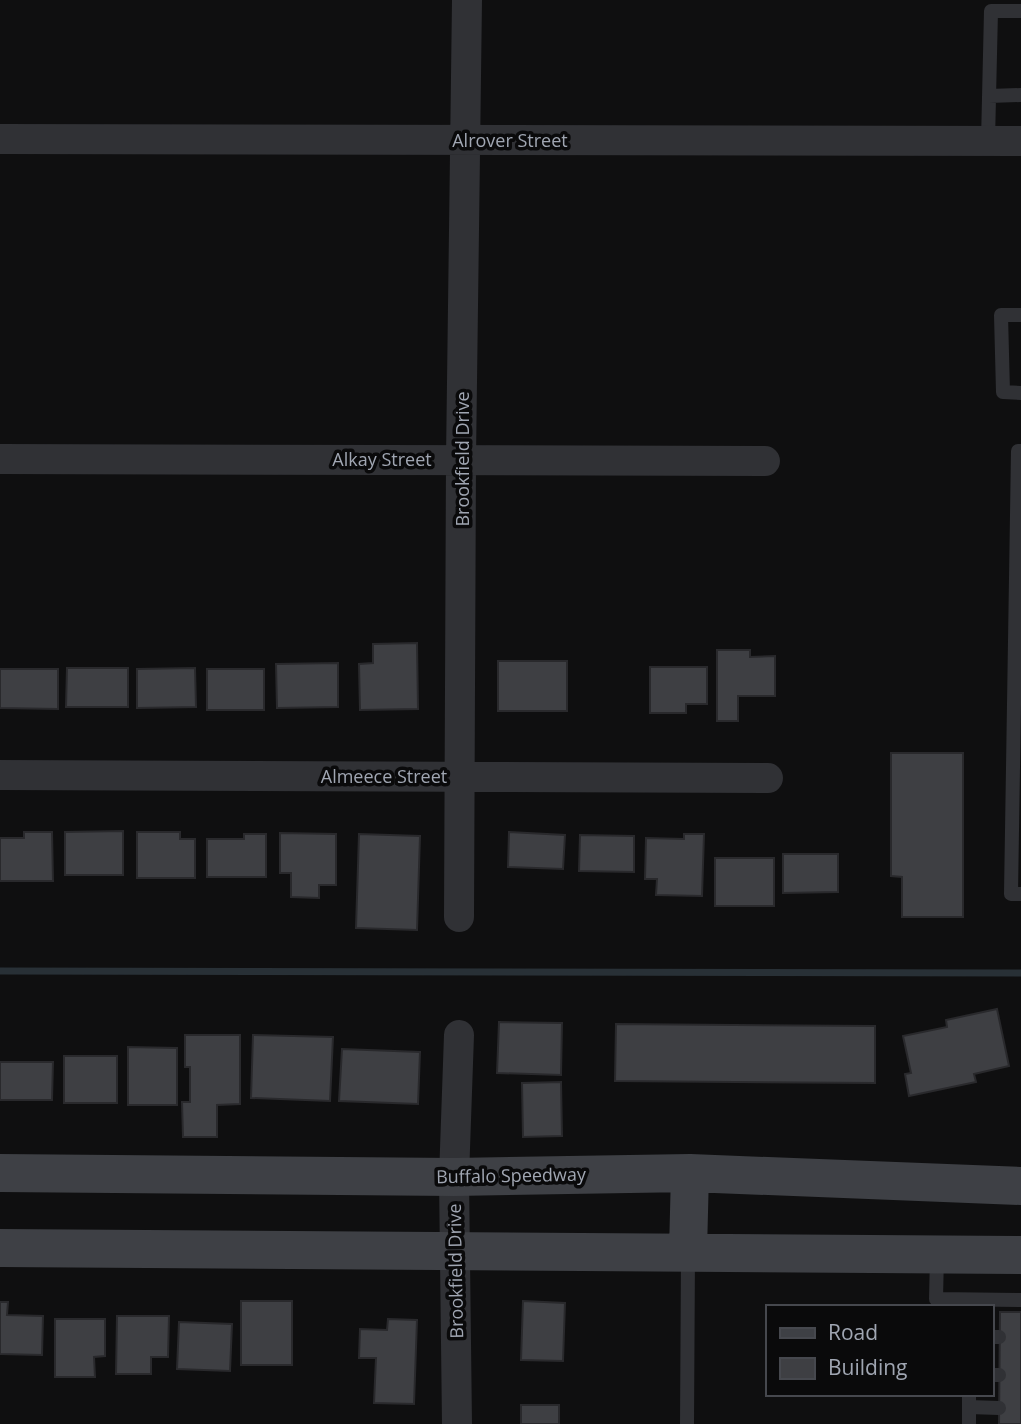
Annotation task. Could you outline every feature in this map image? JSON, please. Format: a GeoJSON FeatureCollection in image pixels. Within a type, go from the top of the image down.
{"type":"FeatureCollection","features":[{"type":"Feature","properties":{"kind":"main road","name":"Buffalo Speedway"},"geometry":{"type":"LineString","coordinates":[[0,1173],[454,1177],[690,1173],[1021,1186]]}},
{"type":"Feature","properties":{"kind":"main road"},"geometry":{"type":"LineString","coordinates":[[688,1251],[690,1173]]}},
{"type":"Feature","properties":{"kind":"main road"},"geometry":{"type":"LineString","coordinates":[[0,1248],[1021,1255]]}},
{"type":"Feature","properties":{"kind":"street","name":"Brookfield Drive"},"geometry":{"type":"LineString","coordinates":[[459,918],[467,0]]}},
{"type":"Feature","properties":{"kind":"street","name":"Alrover Street"},"geometry":{"type":"LineString","coordinates":[[0,139],[1021,141]]}},
{"type":"Feature","properties":{"kind":"street","name":"Alkay Street"},"geometry":{"type":"LineString","coordinates":[[0,459],[765,461]]}},
{"type":"Feature","properties":{"kind":"street","name":"Almeece Street"},"geometry":{"type":"LineString","coordinates":[[0,775],[768,778]]}},
{"type":"Feature","properties":{"kind":"street","name":"Brookfield Drive"},"geometry":{"type":"LineString","coordinates":[[457,1424],[454,1177],[458,1035]]}},
{"type":"Feature","properties":{"kind":"lane"},"geometry":{"type":"LineString","coordinates":[[988,141],[991,11],[1021,11]]}},
{"type":"Feature","properties":{"kind":"lane"},"geometry":{"type":"LineString","coordinates":[[989,96],[1021,95]]}},
{"type":"Feature","properties":{"kind":"lane"},"geometry":{"type":"LineString","coordinates":[[1021,315],[1002,315],[1003,392],[1021,393]]}},
{"type":"Feature","properties":{"kind":"lane"},"geometry":{"type":"LineString","coordinates":[[1021,451],[1018,451],[1017,752],[1012,894],[1021,894]]}},
{"type":"Feature","properties":{"kind":"lane"},"geometry":{"type":"LineString","coordinates":[[687,1424],[688,1251]]}},
{"type":"Feature","properties":{"kind":"lane"},"geometry":{"type":"LineString","coordinates":[[937,1254],[936,1299],[971,1303],[1021,1300]]}},
{"type":"Feature","properties":{"kind":"lane"},"geometry":{"type":"LineString","coordinates":[[969,1424],[969,1401],[999,1408]]}},
{"type":"Feature","properties":{"kind":"building"},"geometry":{"type":"Polygon","coordinates":[[[417,643],[418,709],[360,710],[359,664],[373,663],[373,644],[417,643]]]}},
{"type":"Feature","properties":{"kind":"building"},"geometry":{"type":"Polygon","coordinates":[[[717,650],[750,650],[750,657],[775,656],[775,696],[738,696],[738,721],[717,721],[717,650]]]}},
{"type":"Feature","properties":{"kind":"building"},"geometry":{"type":"Polygon","coordinates":[[[498,661],[567,661],[567,711],[498,711],[498,661]]]}},
{"type":"Feature","properties":{"kind":"building"},"geometry":{"type":"Polygon","coordinates":[[[338,663],[338,707],[277,708],[276,664],[338,663]]]}},
{"type":"Feature","properties":{"kind":"building"},"geometry":{"type":"Polygon","coordinates":[[[650,667],[707,667],[707,704],[686,704],[686,713],[650,713],[650,667]]]}},
{"type":"Feature","properties":{"kind":"building"},"geometry":{"type":"Polygon","coordinates":[[[67,668],[128,668],[128,707],[66,707],[67,668]]]}},
{"type":"Feature","properties":{"kind":"building"},"geometry":{"type":"Polygon","coordinates":[[[195,668],[196,707],[137,708],[137,669],[195,668]]]}},
{"type":"Feature","properties":{"kind":"building"},"geometry":{"type":"Polygon","coordinates":[[[0,669],[58,669],[58,709],[0,708],[0,669]]]}},
{"type":"Feature","properties":{"kind":"building"},"geometry":{"type":"Polygon","coordinates":[[[207,669],[264,669],[264,710],[207,710],[207,669]]]}},
{"type":"Feature","properties":{"kind":"building"},"geometry":{"type":"Polygon","coordinates":[[[891,753],[963,753],[963,917],[902,917],[902,877],[891,876],[891,753]]]}},
{"type":"Feature","properties":{"kind":"building"},"geometry":{"type":"Polygon","coordinates":[[[123,831],[123,875],[65,875],[65,832],[123,831]]]}},
{"type":"Feature","properties":{"kind":"building"},"geometry":{"type":"Polygon","coordinates":[[[24,832],[52,832],[53,881],[0,881],[0,838],[24,838],[24,832]]]}},
{"type":"Feature","properties":{"kind":"building"},"geometry":{"type":"Polygon","coordinates":[[[137,832],[180,832],[180,839],[195,839],[195,878],[137,878],[137,832]]]}},
{"type":"Feature","properties":{"kind":"building"},"geometry":{"type":"Polygon","coordinates":[[[509,832],[565,835],[563,869],[508,867],[509,832]]]}},
{"type":"Feature","properties":{"kind":"building"},"geometry":{"type":"Polygon","coordinates":[[[280,833],[336,834],[336,885],[319,885],[319,898],[291,897],[291,873],[280,873],[280,833]]]}},
{"type":"Feature","properties":{"kind":"building"},"geometry":{"type":"Polygon","coordinates":[[[244,834],[266,834],[266,877],[207,877],[207,839],[244,839],[244,834]]]}},
{"type":"Feature","properties":{"kind":"building"},"geometry":{"type":"Polygon","coordinates":[[[359,834],[420,836],[417,930],[356,928],[359,834]]]}},
{"type":"Feature","properties":{"kind":"building"},"geometry":{"type":"Polygon","coordinates":[[[684,834],[704,834],[702,896],[656,895],[657,879],[645,879],[646,838],[684,839],[684,834]]]}},
{"type":"Feature","properties":{"kind":"building"},"geometry":{"type":"Polygon","coordinates":[[[580,835],[634,836],[634,872],[579,871],[580,835]]]}},
{"type":"Feature","properties":{"kind":"building"},"geometry":{"type":"Polygon","coordinates":[[[783,854],[838,854],[838,892],[783,893],[783,854]]]}},
{"type":"Feature","properties":{"kind":"building"},"geometry":{"type":"Polygon","coordinates":[[[715,858],[774,858],[774,906],[715,906],[715,858]]]}},
{"type":"Feature","properties":{"kind":"building"},"geometry":{"type":"Polygon","coordinates":[[[997,1009],[1009,1066],[974,1074],[976,1082],[909,1096],[905,1074],[911,1073],[903,1036],[947,1027],[946,1020],[997,1009]]]}},
{"type":"Feature","properties":{"kind":"building"},"geometry":{"type":"Polygon","coordinates":[[[499,1022],[562,1023],[561,1075],[497,1073],[499,1022]]]}},
{"type":"Feature","properties":{"kind":"building"},"geometry":{"type":"Polygon","coordinates":[[[616,1024],[875,1026],[875,1083],[615,1081],[616,1024]]]}},
{"type":"Feature","properties":{"kind":"building"},"geometry":{"type":"Polygon","coordinates":[[[185,1035],[240,1035],[240,1104],[217,1105],[217,1137],[183,1137],[182,1102],[190,1102],[190,1067],[185,1067],[185,1035]]]}},
{"type":"Feature","properties":{"kind":"building"},"geometry":{"type":"Polygon","coordinates":[[[253,1035],[333,1037],[330,1101],[251,1098],[253,1035]]]}},
{"type":"Feature","properties":{"kind":"building"},"geometry":{"type":"Polygon","coordinates":[[[128,1047],[177,1048],[177,1105],[128,1105],[128,1047]]]}},
{"type":"Feature","properties":{"kind":"building"},"geometry":{"type":"Polygon","coordinates":[[[342,1049],[420,1052],[418,1104],[339,1101],[342,1049]]]}},
{"type":"Feature","properties":{"kind":"building"},"geometry":{"type":"Polygon","coordinates":[[[64,1056],[117,1056],[117,1103],[64,1103],[64,1056]]]}},
{"type":"Feature","properties":{"kind":"building"},"geometry":{"type":"Polygon","coordinates":[[[0,1062],[53,1062],[52,1100],[0,1100],[0,1062]]]}},
{"type":"Feature","properties":{"kind":"building"},"geometry":{"type":"Polygon","coordinates":[[[561,1082],[562,1136],[523,1137],[522,1083],[561,1082]]]}},
{"type":"Feature","properties":{"kind":"building"},"geometry":{"type":"Polygon","coordinates":[[[241,1301],[292,1301],[292,1365],[241,1365],[241,1301]]]}},
{"type":"Feature","properties":{"kind":"building"},"geometry":{"type":"Polygon","coordinates":[[[523,1301],[565,1303],[563,1361],[521,1360],[523,1301]]]}},
{"type":"Feature","properties":{"kind":"building"},"geometry":{"type":"Polygon","coordinates":[[[0,1302],[8,1302],[7,1315],[43,1316],[42,1355],[0,1354],[0,1302]]]}},
{"type":"Feature","properties":{"kind":"building"},"geometry":{"type":"Polygon","coordinates":[[[1000,1312],[1021,1312],[1021,1424],[999,1424],[1000,1312]]]}},
{"type":"Feature","properties":{"kind":"building"},"geometry":{"type":"Polygon","coordinates":[[[117,1316],[169,1316],[168,1357],[151,1357],[151,1374],[116,1374],[117,1316]]]}},
{"type":"Feature","properties":{"kind":"building"},"geometry":{"type":"Polygon","coordinates":[[[55,1319],[105,1319],[105,1356],[94,1357],[95,1377],[55,1377],[55,1319]]]}},
{"type":"Feature","properties":{"kind":"building"},"geometry":{"type":"Polygon","coordinates":[[[388,1319],[417,1320],[414,1404],[374,1403],[376,1358],[359,1358],[360,1329],[387,1330],[388,1319]]]}},
{"type":"Feature","properties":{"kind":"building"},"geometry":{"type":"Polygon","coordinates":[[[179,1322],[232,1324],[230,1371],[177,1369],[179,1322]]]}},
{"type":"Feature","properties":{"kind":"building"},"geometry":{"type":"Polygon","coordinates":[[[521,1405],[559,1405],[559,1424],[521,1424],[521,1405]]]}},
{"type":"Feature","properties":{"kind":"waterway"},"geometry":{"type":"LineString","coordinates":[[0,971],[1021,973]]}}]}
